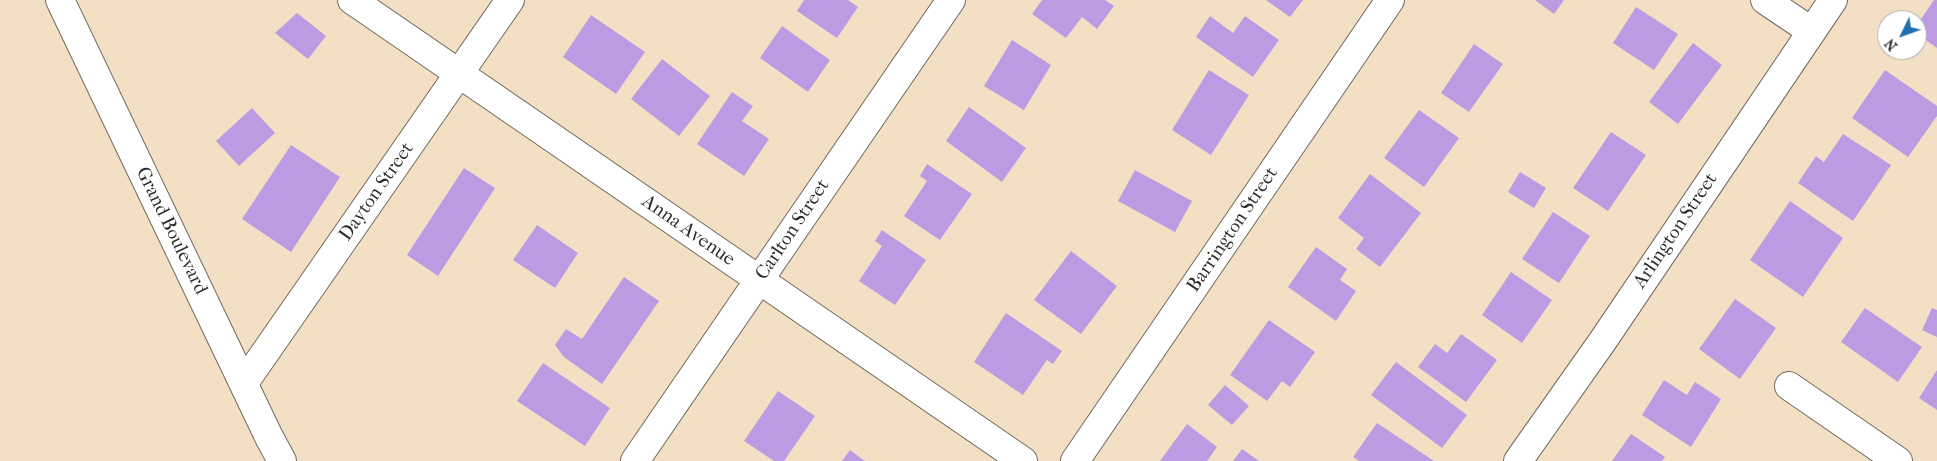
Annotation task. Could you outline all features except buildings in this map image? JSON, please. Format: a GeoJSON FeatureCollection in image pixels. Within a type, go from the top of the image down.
{"type":"FeatureCollection","features":[{"type":"Feature","properties":{"kind":"street","name":"Anna Avenue"},"geometry":{"type":"LineString","coordinates":[[352,0],[1023,461]]}},
{"type":"Feature","properties":{"kind":"street","name":"Dayton Street"},"geometry":{"type":"LineString","coordinates":[[244,383],[510,0]]}},
{"type":"Feature","properties":{"kind":"street","name":"Carlton Street"},"geometry":{"type":"LineString","coordinates":[[635,461],[951,0]]}},
{"type":"Feature","properties":{"kind":"street","name":"Barrington Street"},"geometry":{"type":"LineString","coordinates":[[1075,461],[1390,0]]}},
{"type":"Feature","properties":{"kind":"street"},"geometry":{"type":"LineString","coordinates":[[1765,0],[1811,31]]}},
{"type":"Feature","properties":{"kind":"street","name":"Arlington Street"},"geometry":{"type":"LineString","coordinates":[[1518,461],[1602,342],[1832,0]]}},
{"type":"Feature","properties":{"kind":"street","name":"Grand Boulevard"},"geometry":{"type":"LineString","coordinates":[[65,3],[269,438],[282,461]]}},
{"type":"Feature","properties":{"kind":"street"},"geometry":{"type":"LineString","coordinates":[[1789,386],[1898,461]]}}]}
